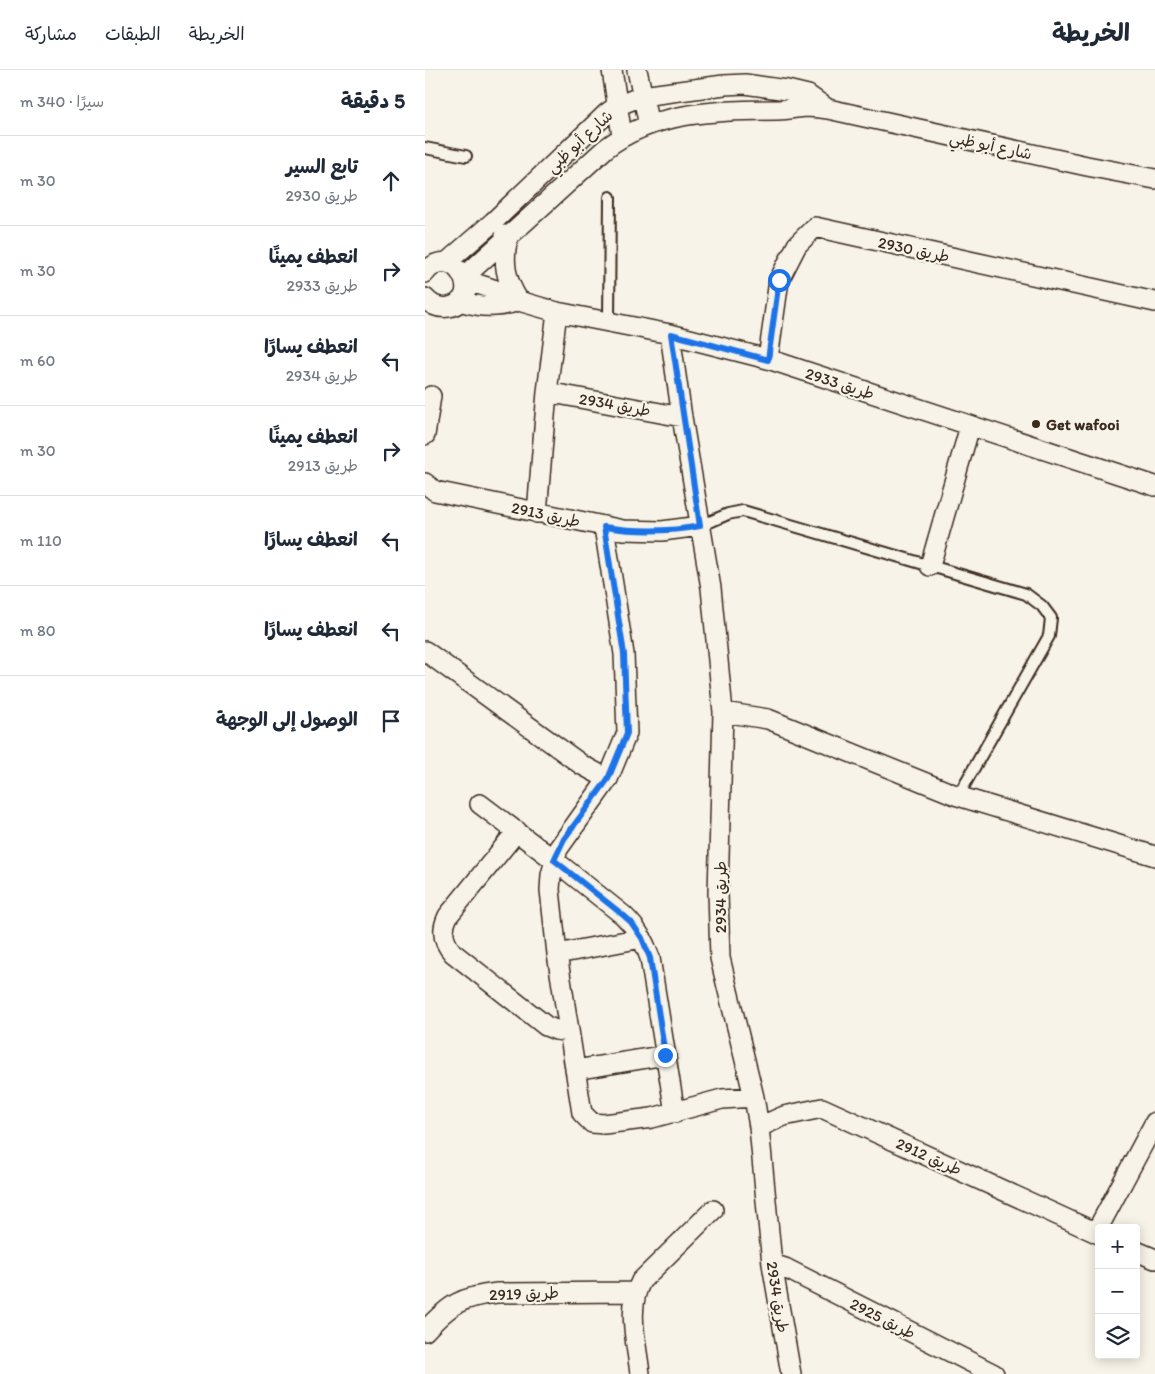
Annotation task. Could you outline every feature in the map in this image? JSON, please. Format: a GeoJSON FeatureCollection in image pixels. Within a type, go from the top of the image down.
{"type":"FeatureCollection","features":[{"type":"Feature","properties":{"kind":"street"},"geometry":{"type":"LineString","coordinates":[[613,70],[622,136]]}},
{"type":"Feature","properties":{"kind":"street"},"geometry":{"type":"LineString","coordinates":[[637,70],[649,125]]}},
{"type":"Feature","properties":{"kind":"street","name":"شارع أبو ظبي"},"geometry":{"type":"LineString","coordinates":[[433,267],[493,222],[606,114],[617,106],[642,96],[703,87],[745,84],[773,87],[808,95],[828,109]]}},
{"type":"Feature","properties":{"kind":"street","name":"شارع أبو ظبي"},"geometry":{"type":"LineString","coordinates":[[465,278],[605,149],[622,136],[649,125],[679,117],[718,111],[828,109],[1087,166],[1155,179]]}},
{"type":"Feature","properties":{"kind":"street"},"geometry":{"type":"LineString","coordinates":[[493,222],[507,238],[505,264],[512,290],[519,301]]}},
{"type":"Feature","properties":{"kind":"street","name":"طريق 2930"},"geometry":{"type":"LineString","coordinates":[[768,360],[779,280],[797,245],[815,227],[1155,302]]}},
{"type":"Feature","properties":{"kind":"street","name":"طريق 2933"},"geometry":{"type":"LineString","coordinates":[[433,267],[453,265],[460,270],[465,278],[519,301],[557,312],[671,334],[768,360],[1155,486]]}},
{"type":"Feature","properties":{"kind":"street"},"geometry":{"type":"LineString","coordinates":[[429,306],[446,308],[454,306],[464,295],[465,278]]}},
{"type":"Feature","properties":{"kind":"street","name":"طريق 2933"},"geometry":{"type":"LineString","coordinates":[[460,301],[475,306],[489,307],[505,306],[519,301]]}},
{"type":"Feature","properties":{"kind":"street"},"geometry":{"type":"LineString","coordinates":[[537,513],[547,392],[557,312]]}},
{"type":"Feature","properties":{"kind":"street","name":"طريق 2934"},"geometry":{"type":"LineString","coordinates":[[671,334],[682,417],[711,588],[723,712],[718,893],[720,958],[754,1097],[759,1127],[772,1264],[791,1374]]}},
{"type":"Feature","properties":{"kind":"street","name":"طريق 2934"},"geometry":{"type":"LineString","coordinates":[[547,392],[682,417]]}},
{"type":"Feature","properties":{"kind":"street"},"geometry":{"type":"LineString","coordinates":[[425,435],[431,396]]}},
{"type":"Feature","properties":{"kind":"street"},"geometry":{"type":"LineString","coordinates":[[930,566],[970,426]]}},
{"type":"Feature","properties":{"kind":"street","name":"طريق 2913"},"geometry":{"type":"LineString","coordinates":[[425,483],[435,490],[604,527],[643,532],[681,530],[700,526]]}},
{"type":"Feature","properties":{"kind":"street"},"geometry":{"type":"LineString","coordinates":[[604,527],[624,654],[627,733],[608,779],[564,839],[554,860],[550,890],[557,954],[582,1113],[592,1123],[604,1124],[652,1118],[722,1099],[754,1097]]}},
{"type":"Feature","properties":{"kind":"street"},"geometry":{"type":"LineString","coordinates":[[425,651],[582,765],[608,779]]}},
{"type":"Feature","properties":{"kind":"street"},"geometry":{"type":"LineString","coordinates":[[723,712],[768,719],[958,796],[1155,856]]}},
{"type":"Feature","properties":{"kind":"street"},"geometry":{"type":"LineString","coordinates":[[480,804],[623,915],[631,922],[642,938],[650,958],[675,1113]]}},
{"type":"Feature","properties":{"kind":"street"},"geometry":{"type":"LineString","coordinates":[[517,831],[447,916],[443,929],[445,943],[453,953],[535,1018],[556,1030],[569,1032]]}},
{"type":"Feature","properties":{"kind":"street"},"geometry":{"type":"LineString","coordinates":[[557,954],[642,938]]}},
{"type":"Feature","properties":{"kind":"street"},"geometry":{"type":"LineString","coordinates":[[575,1070],[665,1055]]}},
{"type":"Feature","properties":{"kind":"street","name":"طريق 2912"},"geometry":{"type":"LineString","coordinates":[[759,1127],[784,1116],[822,1108],[1095,1232]]}},
{"type":"Feature","properties":{"kind":"street","name":"طريق 2912"},"geometry":{"type":"LineString","coordinates":[[1102,1224],[1155,1122]]}},
{"type":"Feature","properties":{"kind":"street"},"geometry":{"type":"LineString","coordinates":[[640,1374],[633,1311],[636,1292],[641,1281],[713,1210]]}},
{"type":"Feature","properties":{"kind":"street"},"geometry":{"type":"LineString","coordinates":[[1140,1253],[1155,1259]]}},
{"type":"Feature","properties":{"kind":"street","name":"طريق 2925"},"geometry":{"type":"LineString","coordinates":[[772,1264],[785,1268],[994,1374]]}},
{"type":"Feature","properties":{"kind":"street","name":"طريق 2919"},"geometry":{"type":"LineString","coordinates":[[425,1331],[442,1312],[459,1301],[479,1295],[497,1293],[636,1292]]}},
{"type":"Feature","properties":{"kind":"lane"},"geometry":{"type":"LineString","coordinates":[[425,148],[466,156]]}},
{"type":"Feature","properties":{"kind":"lane"},"geometry":{"type":"LineString","coordinates":[[609,322],[611,198]]}},
{"type":"Feature","properties":{"kind":"lane"},"geometry":{"type":"LineString","coordinates":[[700,526],[728,514],[743,512],[1026,594],[1042,606],[1051,618],[1049,636],[958,796]]}},
{"type":"Feature","properties":{"kind":"place","name":"Get wafooi"},"geometry":{"type":"Point","coordinates":[1036,424]}},
{"type":"Feature","properties":{"kind":"route"},"geometry":{"type":"LineString","coordinates":[[665,1055],[650,958],[642,938],[631,922],[554,860],[564,839],[588,809],[608,779],[627,733],[624,654],[604,527],[643,532],[681,530],[700,526],[682,417],[671,334],[768,360],[779,280]]}}]}
